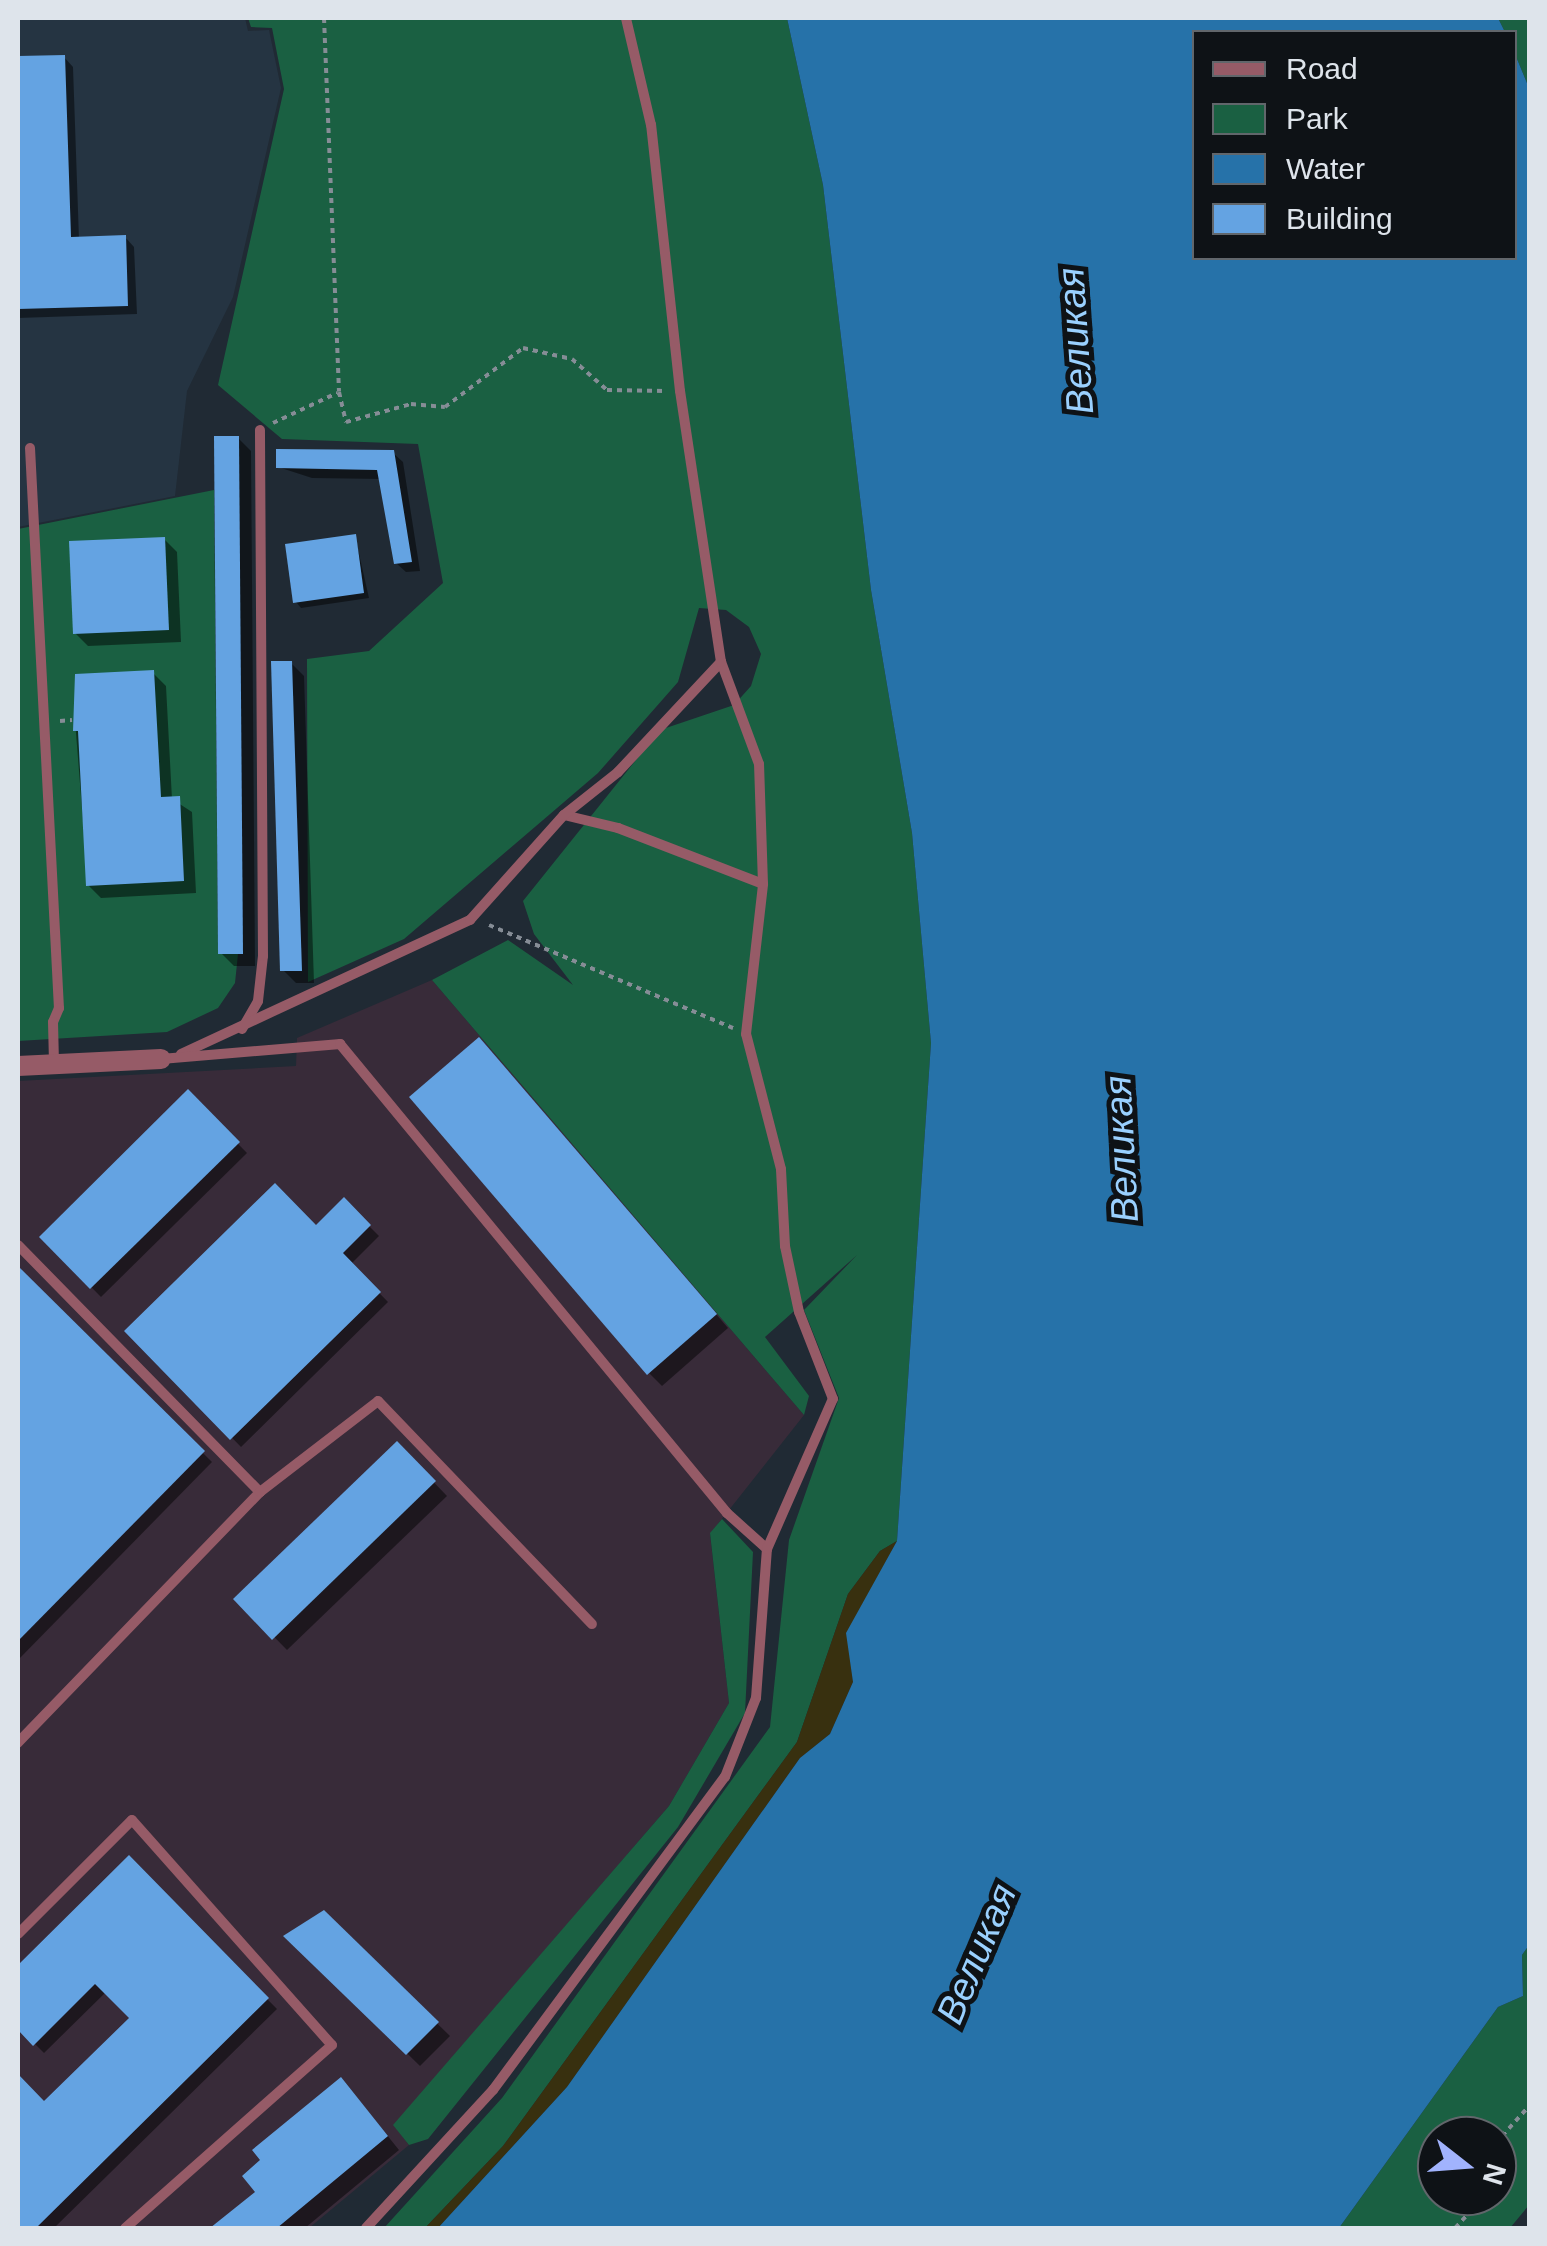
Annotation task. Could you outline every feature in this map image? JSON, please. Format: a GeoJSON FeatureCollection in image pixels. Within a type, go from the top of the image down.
{"type":"FeatureCollection","features":[{"type":"Feature","properties":{"kind":"street"},"geometry":{"type":"LineString","coordinates":[[18,1066],[161,1059]]}},
{"type":"Feature","properties":{"kind":"lane"},"geometry":{"type":"LineString","coordinates":[[366,2228],[493,2090],[725,1777],[754,1710],[767,1549],[834,1399],[799,1312],[785,1246],[781,1169],[746,1034],[764,884],[758,764],[721,662],[680,391],[651,125],[626,18]]}},
{"type":"Feature","properties":{"kind":"lane"},"geometry":{"type":"LineString","coordinates":[[241,1030],[258,1002],[263,956],[260,430]]}},
{"type":"Feature","properties":{"kind":"lane"},"geometry":{"type":"LineString","coordinates":[[30,448],[59,1008],[52,1022],[54,1064]]}},
{"type":"Feature","properties":{"kind":"lane"},"geometry":{"type":"LineString","coordinates":[[161,1059],[241,1030],[470,920],[564,815],[618,772],[721,662]]}},
{"type":"Feature","properties":{"kind":"lane"},"geometry":{"type":"LineString","coordinates":[[564,815],[618,828],[764,884]]}},
{"type":"Feature","properties":{"kind":"lane"},"geometry":{"type":"LineString","coordinates":[[161,1059],[340,1044],[727,1513],[767,1549]]}},
{"type":"Feature","properties":{"kind":"lane"},"geometry":{"type":"LineString","coordinates":[[18,1245],[260,1492]]}},
{"type":"Feature","properties":{"kind":"lane"},"geometry":{"type":"LineString","coordinates":[[18,1743],[260,1492],[378,1401],[592,1624]]}},
{"type":"Feature","properties":{"kind":"lane"},"geometry":{"type":"LineString","coordinates":[[18,1934],[132,1820],[332,2045],[125,2228]]}},
{"type":"Feature","properties":{"kind":"path"},"geometry":{"type":"LineString","coordinates":[[324,18],[339,392],[346,422],[411,404],[445,407],[523,348],[572,359],[607,390],[680,391]]}},
{"type":"Feature","properties":{"kind":"path"},"geometry":{"type":"LineString","coordinates":[[393,18],[438,18]]}},
{"type":"Feature","properties":{"kind":"path"},"geometry":{"type":"LineString","coordinates":[[260,430],[339,392]]}},
{"type":"Feature","properties":{"kind":"path"},"geometry":{"type":"LineString","coordinates":[[470,920],[511,930],[588,970],[746,1034]]}},
{"type":"Feature","properties":{"kind":"shaded area"},"geometry":{"type":"Polygon","coordinates":[[[18,18],[245,18],[248,31],[269,30],[281,88],[233,297],[187,391],[175,496],[18,527],[18,18]]]}},
{"type":"Feature","properties":{"kind":"shaded area"},"geometry":{"type":"Polygon","coordinates":[[[432,980],[804,1415],[710,1534],[729,1703],[669,1806],[394,2125],[409,2145],[309,2228],[18,2228],[18,1081],[296,1066],[297,1038],[432,980]]]}},
{"type":"Feature","properties":{"kind":"green space"},"geometry":{"type":"Polygon","coordinates":[[[248,18],[787,18],[823,185],[871,590],[912,833],[931,1043],[897,1541],[880,1551],[848,1594],[797,1742],[503,2146],[425,2228],[384,2228],[502,2098],[770,1727],[789,1540],[839,1398],[804,1310],[857,1255],[765,1337],[809,1396],[804,1415],[432,980],[508,940],[573,985],[534,934],[523,901],[660,730],[734,705],[751,686],[761,654],[749,627],[726,610],[699,608],[678,682],[598,773],[404,939],[308,982],[307,659],[369,651],[443,583],[418,444],[282,439],[218,385],[284,89],[272,28],[251,27],[248,18]]]}},
{"type":"Feature","properties":{"kind":"green space"},"geometry":{"type":"Polygon","coordinates":[[[1498,18],[1529,18],[1529,88],[1517,59],[1517,30],[1504,30],[1498,18]]]}},
{"type":"Feature","properties":{"kind":"green space"},"geometry":{"type":"Polygon","coordinates":[[[214,490],[218,953],[238,954],[235,983],[218,1008],[167,1032],[18,1041],[18,529],[214,490]]]}},
{"type":"Feature","properties":{"kind":"green space"},"geometry":{"type":"Polygon","coordinates":[[[722,1519],[753,1552],[745,1713],[678,1827],[428,2139],[409,2145],[393,2125],[669,1806],[729,1703],[710,1533],[722,1519]]]}},
{"type":"Feature","properties":{"kind":"green space"},"geometry":{"type":"Polygon","coordinates":[[[1529,1945],[1529,2205],[1510,2228],[1339,2228],[1417,2120],[1417,2216],[1517,2216],[1517,2116],[1420,2116],[1498,2007],[1523,1996],[1522,1955],[1529,1945]]]}},
{"type":"Feature","properties":{"kind":"sand"},"geometry":{"type":"Polygon","coordinates":[[[897,1541],[847,1633],[853,1682],[830,1734],[800,1758],[567,2087],[438,2228],[425,2228],[503,2146],[797,1742],[848,1594],[880,1551],[897,1541]]]}},
{"type":"Feature","properties":{"kind":"water","name":"Великая"},"geometry":{"type":"Polygon","coordinates":[[[787,18],[1498,18],[1504,30],[1192,30],[1192,260],[1517,260],[1517,59],[1529,88],[1529,1945],[1522,1955],[1523,1996],[1498,2007],[1339,2228],[438,2228],[567,2087],[800,1758],[830,1734],[853,1682],[846,1633],[897,1541],[931,1043],[912,833],[871,590],[823,185],[787,18]]]}},
{"type":"Feature","properties":{"kind":"building"},"geometry":{"type":"Polygon","coordinates":[[[65,55],[71,237],[126,235],[128,306],[18,309],[18,56],[65,55]]]}},
{"type":"Feature","properties":{"kind":"building"},"geometry":{"type":"Polygon","coordinates":[[[214,436],[239,436],[243,954],[218,954],[214,436]]]}},
{"type":"Feature","properties":{"kind":"building"},"geometry":{"type":"Polygon","coordinates":[[[276,449],[394,450],[412,562],[394,564],[377,470],[276,468],[276,449]]]}},
{"type":"Feature","properties":{"kind":"building"},"geometry":{"type":"Polygon","coordinates":[[[356,534],[364,593],[293,603],[285,544],[356,534]]]}},
{"type":"Feature","properties":{"kind":"building"},"geometry":{"type":"Polygon","coordinates":[[[165,537],[169,630],[73,634],[69,541],[165,537]]]}},
{"type":"Feature","properties":{"kind":"building"},"geometry":{"type":"Polygon","coordinates":[[[271,661],[292,661],[302,971],[280,971],[271,661]]]}},
{"type":"Feature","properties":{"kind":"building"},"geometry":{"type":"Polygon","coordinates":[[[154,670],[161,797],[180,796],[184,881],[86,886],[78,731],[73,731],[75,674],[154,670]]]}},
{"type":"Feature","properties":{"kind":"building"},"geometry":{"type":"Polygon","coordinates":[[[479,1037],[717,1314],[647,1375],[409,1097],[479,1037]]]}},
{"type":"Feature","properties":{"kind":"building"},"geometry":{"type":"Polygon","coordinates":[[[188,1089],[240,1142],[90,1289],[39,1237],[188,1089]]]}},
{"type":"Feature","properties":{"kind":"building"},"geometry":{"type":"Polygon","coordinates":[[[275,1183],[316,1225],[344,1197],[371,1225],[343,1253],[381,1292],[230,1440],[124,1331],[275,1183]]]}},
{"type":"Feature","properties":{"kind":"building"},"geometry":{"type":"Polygon","coordinates":[[[18,1266],[205,1451],[18,1641],[18,1266]]]}},
{"type":"Feature","properties":{"kind":"building"},"geometry":{"type":"Polygon","coordinates":[[[397,1441],[436,1481],[272,1640],[233,1599],[397,1441]]]}},
{"type":"Feature","properties":{"kind":"building"},"geometry":{"type":"Polygon","coordinates":[[[129,1855],[269,1998],[36,2228],[18,2228],[18,2074],[44,2101],[129,2018],[95,1984],[33,2046],[18,2030],[18,1965],[129,1855]]]}},
{"type":"Feature","properties":{"kind":"building"},"geometry":{"type":"Polygon","coordinates":[[[324,1910],[439,2022],[406,2055],[283,1936],[324,1910]]]}},
{"type":"Feature","properties":{"kind":"building"},"geometry":{"type":"Polygon","coordinates":[[[341,2077],[388,2136],[277,2228],[210,2228],[255,2192],[242,2176],[260,2160],[252,2150],[341,2077]]]}}]}
